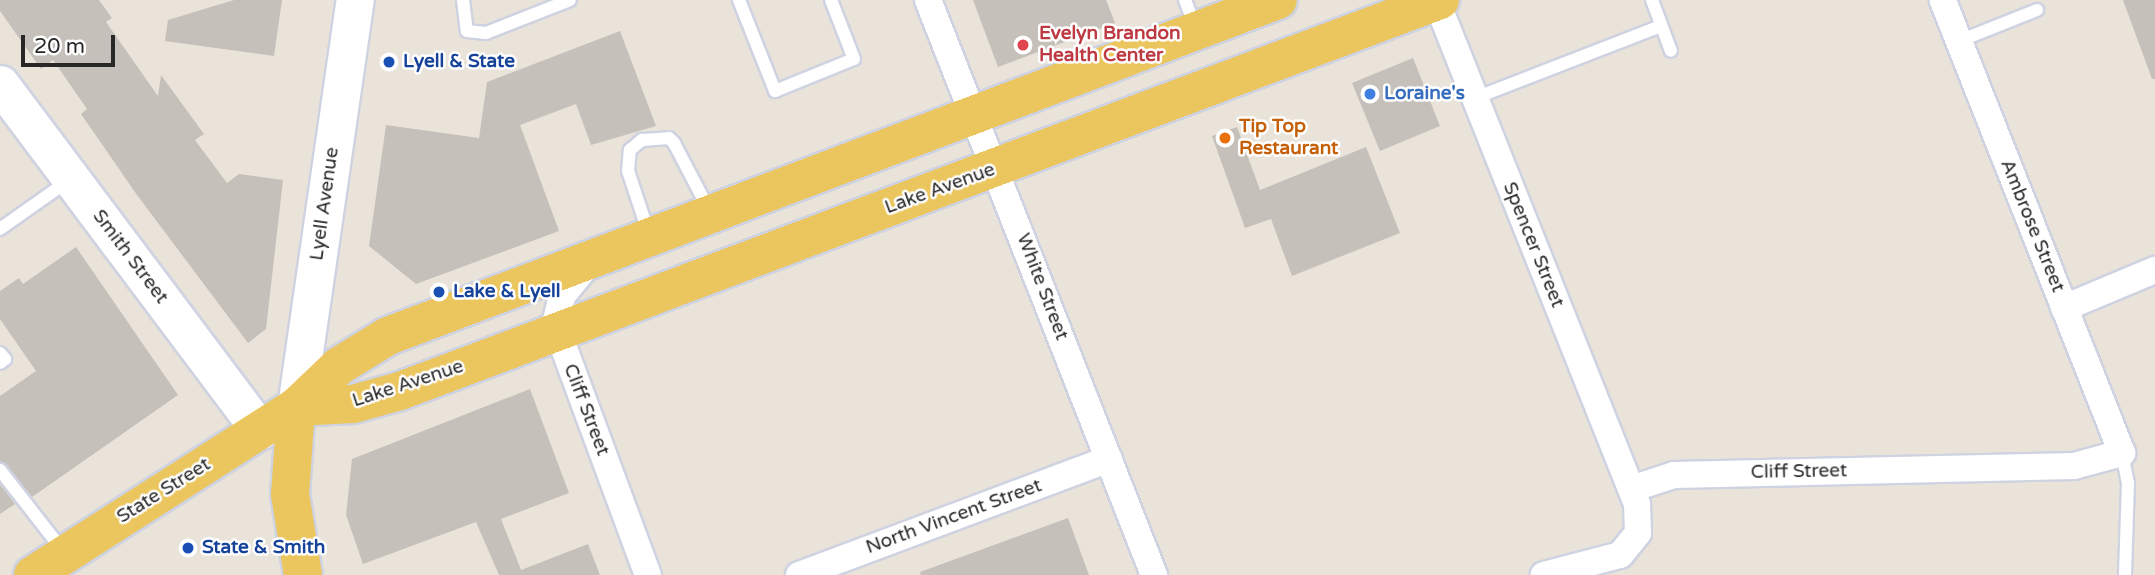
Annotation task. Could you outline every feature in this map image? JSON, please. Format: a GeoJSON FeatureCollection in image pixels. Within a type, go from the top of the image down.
{"type":"FeatureCollection","features":[{"type":"Feature","properties":{"kind":"main road","name":"Lake Avenue"},"geometry":{"type":"LineString","coordinates":[[296,407],[369,345],[599,255],[975,115],[1191,15],[1279,0]]}},
{"type":"Feature","properties":{"kind":"main road","name":"Lake Avenue"},"geometry":{"type":"LineString","coordinates":[[296,407],[376,398],[997,168],[1437,0]]}},
{"type":"Feature","properties":{"kind":"main road","name":"State Street"},"geometry":{"type":"LineString","coordinates":[[33,575],[296,407]]}},
{"type":"Feature","properties":{"kind":"main road"},"geometry":{"type":"LineString","coordinates":[[296,407],[290,494],[303,575]]}},
{"type":"Feature","properties":{"kind":"street","name":"Lyell Avenue"},"geometry":{"type":"LineString","coordinates":[[296,407],[355,0]]}},
{"type":"Feature","properties":{"kind":"street","name":"White Street"},"geometry":{"type":"LineString","coordinates":[[928,0],[997,168],[1154,575]]}},
{"type":"Feature","properties":{"kind":"street","name":"Spencer Street"},"geometry":{"type":"LineString","coordinates":[[1437,0],[1631,489]]}},
{"type":"Feature","properties":{"kind":"street","name":"Ambrose Street"},"geometry":{"type":"LineString","coordinates":[[1943,0],[2122,453]]}},
{"type":"Feature","properties":{"kind":"street","name":"Smith Street"},"geometry":{"type":"LineString","coordinates":[[0,84],[260,430]]}},
{"type":"Feature","properties":{"kind":"street"},"geometry":{"type":"LineString","coordinates":[[556,332],[562,296],[576,274],[599,255]]}},
{"type":"Feature","properties":{"kind":"street"},"geometry":{"type":"LineString","coordinates":[[2064,307],[2155,270]]}},
{"type":"Feature","properties":{"kind":"street","name":"Cliff Street"},"geometry":{"type":"LineString","coordinates":[[556,332],[648,575]]}},
{"type":"Feature","properties":{"kind":"street","name":"Cliff Street"},"geometry":{"type":"LineString","coordinates":[[1631,489],[1674,475],[2074,466],[2122,453]]}},
{"type":"Feature","properties":{"kind":"street","name":"North Vincent Street"},"geometry":{"type":"LineString","coordinates":[[799,575],[1109,459]]}},
{"type":"Feature","properties":{"kind":"street"},"geometry":{"type":"LineString","coordinates":[[1544,575],[1601,563],[1632,545],[1640,520],[1631,489]]}},
{"type":"Feature","properties":{"kind":"lane"},"geometry":{"type":"LineString","coordinates":[[463,0],[467,31],[486,33],[570,0]]}},
{"type":"Feature","properties":{"kind":"lane"},"geometry":{"type":"LineString","coordinates":[[739,0],[775,91],[854,59],[831,0]]}},
{"type":"Feature","properties":{"kind":"lane"},"geometry":{"type":"LineString","coordinates":[[1652,0],[1671,51]]}},
{"type":"Feature","properties":{"kind":"lane"},"geometry":{"type":"LineString","coordinates":[[1959,41],[2037,10]]}},
{"type":"Feature","properties":{"kind":"lane"},"geometry":{"type":"LineString","coordinates":[[1475,98],[1661,26]]}},
{"type":"Feature","properties":{"kind":"lane"},"geometry":{"type":"LineString","coordinates":[[650,236],[628,171],[630,150],[642,140],[669,138],[711,214]]}},
{"type":"Feature","properties":{"kind":"lane"},"geometry":{"type":"LineString","coordinates":[[0,229],[71,179]]}},
{"type":"Feature","properties":{"kind":"lane"},"geometry":{"type":"LineString","coordinates":[[0,353],[5,359],[0,363]]}},
{"type":"Feature","properties":{"kind":"lane"},"geometry":{"type":"LineString","coordinates":[[2122,453],[2128,483],[2125,575]]}},
{"type":"Feature","properties":{"kind":"lane"},"geometry":{"type":"LineString","coordinates":[[0,470],[65,554]]}},
{"type":"Feature","properties":{"kind":"building"},"geometry":{"type":"Polygon","coordinates":[[[0,0],[99,0],[112,18],[106,22],[158,96],[161,75],[204,134],[195,140],[227,183],[239,174],[283,180],[266,329],[248,343],[137,195],[81,114],[87,109],[53,60],[41,69],[0,11],[0,0]]]}},
{"type":"Feature","properties":{"kind":"building"},"geometry":{"type":"Polygon","coordinates":[[[234,0],[282,0],[274,56],[165,41],[168,20],[234,0]]]}},
{"type":"Feature","properties":{"kind":"building","name":"Evelyn Brandon Health Center"},"geometry":{"type":"Polygon","coordinates":[[[973,0],[1106,0],[1115,23],[998,67],[973,0]]]}},
{"type":"Feature","properties":{"kind":"building"},"geometry":{"type":"Polygon","coordinates":[[[2123,0],[2155,0],[2155,79],[2152,79],[2123,0]]]}},
{"type":"Feature","properties":{"kind":"building"},"geometry":{"type":"Polygon","coordinates":[[[620,31],[656,126],[591,145],[576,104],[520,125],[559,231],[416,284],[369,246],[386,125],[479,138],[487,82],[620,31]]]}},
{"type":"Feature","properties":{"kind":"building"},"geometry":{"type":"Polygon","coordinates":[[[1413,58],[1440,126],[1380,151],[1352,83],[1413,58]]]}},
{"type":"Feature","properties":{"kind":"building"},"geometry":{"type":"Polygon","coordinates":[[[1237,127],[1260,190],[1366,147],[1400,233],[1292,276],[1271,219],[1245,228],[1212,136],[1237,127]]]}},
{"type":"Feature","properties":{"kind":"building"},"geometry":{"type":"Polygon","coordinates":[[[76,247],[178,395],[32,497],[0,461],[0,396],[36,371],[0,319],[0,291],[19,278],[23,284],[76,247]]]}},
{"type":"Feature","properties":{"kind":"building"},"geometry":{"type":"Polygon","coordinates":[[[530,389],[569,493],[501,519],[521,570],[588,544],[600,575],[499,575],[476,522],[363,564],[346,515],[352,459],[530,389]]]}},
{"type":"Feature","properties":{"kind":"building"},"geometry":{"type":"Polygon","coordinates":[[[0,484],[15,504],[0,514],[0,484]]]}},
{"type":"Feature","properties":{"kind":"building"},"geometry":{"type":"Polygon","coordinates":[[[1068,518],[1089,575],[921,575],[920,572],[1068,518]]]}},
{"type":"Feature","properties":{"kind":"place","name":"Evelyn Brandon Health Center"},"geometry":{"type":"Point","coordinates":[1023,45]}},
{"type":"Feature","properties":{"kind":"place","name":"Lyell & State"},"geometry":{"type":"Point","coordinates":[389,62]}},
{"type":"Feature","properties":{"kind":"place","name":"Loraine's"},"geometry":{"type":"Point","coordinates":[1370,94]}},
{"type":"Feature","properties":{"kind":"place","name":"Tip Top Restaurant"},"geometry":{"type":"Point","coordinates":[1225,138]}},
{"type":"Feature","properties":{"kind":"place","name":"Lake & Lyell"},"geometry":{"type":"Point","coordinates":[439,292]}},
{"type":"Feature","properties":{"kind":"place","name":"State & Smith"},"geometry":{"type":"Point","coordinates":[188,548]}}]}
